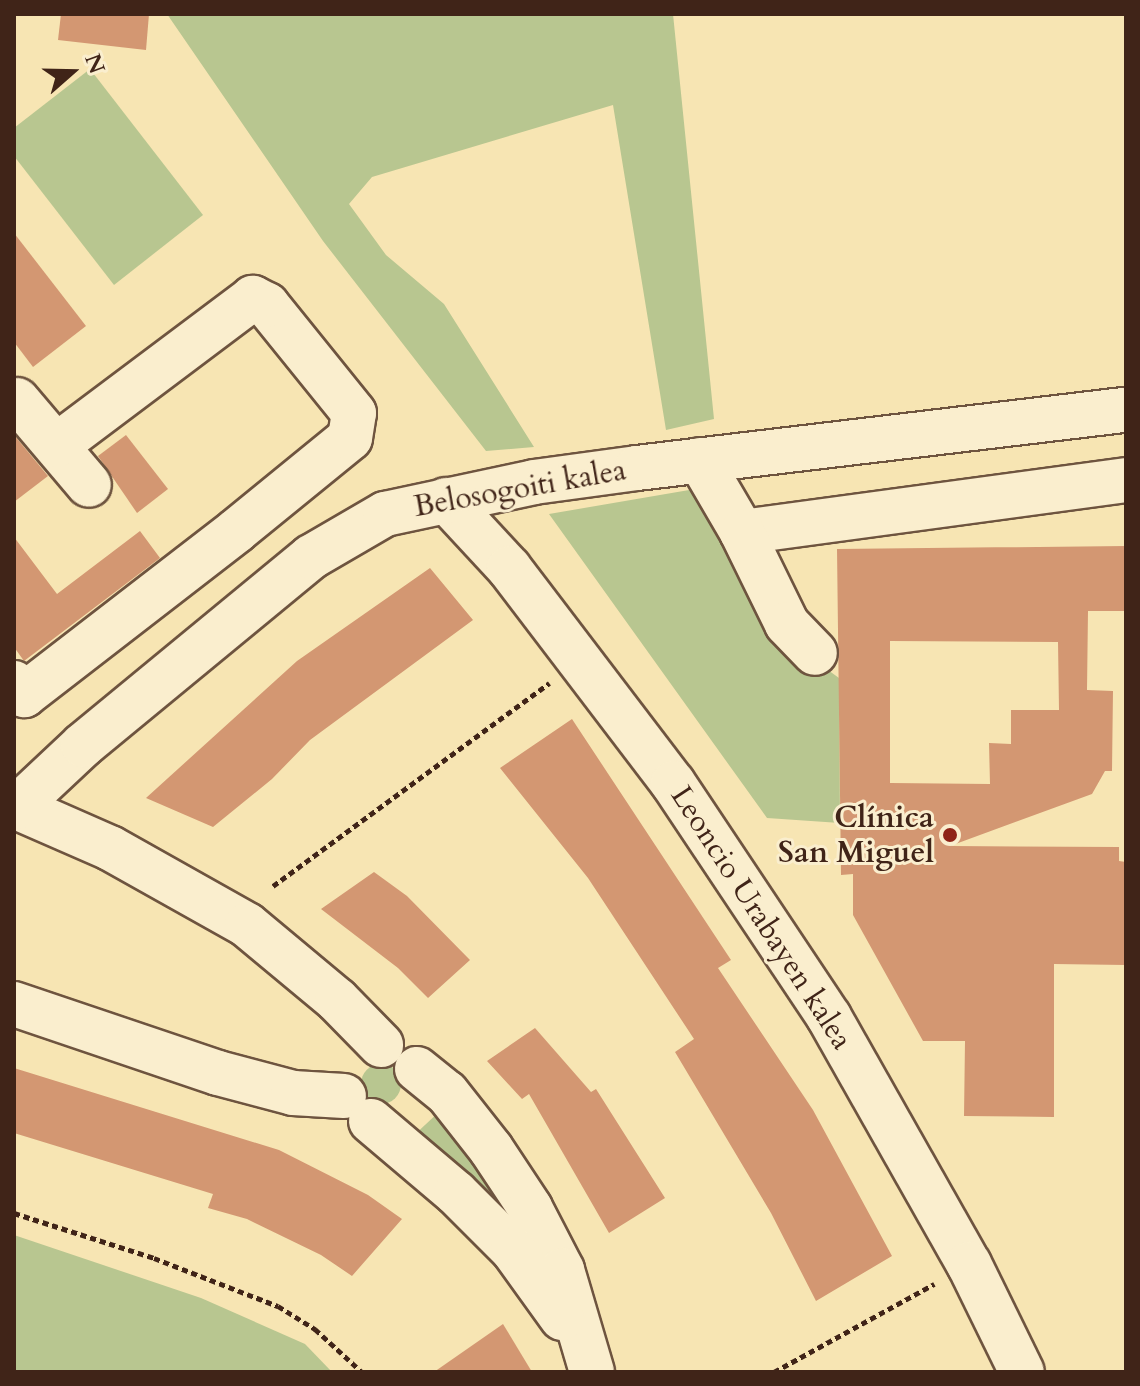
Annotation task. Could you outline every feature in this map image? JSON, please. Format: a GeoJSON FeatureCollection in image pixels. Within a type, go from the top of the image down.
{"type":"FeatureCollection","features":[{"type":"Feature","properties":{"kind":"street"},"geometry":{"type":"LineString","coordinates":[[14,683],[24,695],[296,484],[350,438],[354,413],[267,305],[253,298],[57,445]]}},
{"type":"Feature","properties":{"kind":"street"},"geometry":{"type":"LineString","coordinates":[[15,400],[89,485]]}},
{"type":"Feature","properties":{"kind":"street"},"geometry":{"type":"LineString","coordinates":[[1122,410],[1126,457]]}},
{"type":"Feature","properties":{"kind":"street","name":"Belosogoiti kalea"},"geometry":{"type":"LineString","coordinates":[[16,807],[83,745],[311,557],[385,514],[534,482],[1122,410]]}},
{"type":"Feature","properties":{"kind":"street"},"geometry":{"type":"LineString","coordinates":[[700,460],[742,532],[787,624],[815,653]]}},
{"type":"Feature","properties":{"kind":"street"},"geometry":{"type":"LineString","coordinates":[[742,532],[1126,480]]}},
{"type":"Feature","properties":{"kind":"street","name":"Leoncio Urabayen kalea"},"geometry":{"type":"LineString","coordinates":[[446,500],[509,568],[673,783],[829,1017],[948,1225],[1022,1372]]}},
{"type":"Feature","properties":{"kind":"street"},"geometry":{"type":"LineString","coordinates":[[16,807],[110,848],[247,925],[337,1000],[381,1045],[404,1053],[417,1069],[447,1093],[491,1149],[530,1208],[562,1270],[587,1359]]}},
{"type":"Feature","properties":{"kind":"street"},"geometry":{"type":"LineString","coordinates":[[14,1004],[218,1073],[358,1109],[390,1122],[408,1112],[419,1092],[417,1069]]}},
{"type":"Feature","properties":{"kind":"street"},"geometry":{"type":"LineString","coordinates":[[381,1045],[366,1048],[349,1062],[343,1078],[358,1109],[456,1193],[513,1250],[587,1359]]}},
{"type":"Feature","properties":{"kind":"path"},"geometry":{"type":"LineString","coordinates":[[273,886],[553,680]]}},
{"type":"Feature","properties":{"kind":"path"},"geometry":{"type":"LineString","coordinates":[[14,1213],[154,1258],[278,1306],[315,1329],[362,1372]]}},
{"type":"Feature","properties":{"kind":"path"},"geometry":{"type":"LineString","coordinates":[[774,1372],[934,1284]]}},
{"type":"Feature","properties":{"kind":"green space"},"geometry":{"type":"Polygon","coordinates":[[[167,14],[673,14],[714,419],[666,430],[613,105],[372,177],[349,204],[386,255],[444,304],[534,447],[486,451],[323,241],[167,14]]]}},
{"type":"Feature","properties":{"kind":"green space"},"geometry":{"type":"Polygon","coordinates":[[[90,69],[203,215],[114,285],[14,156],[14,128],[90,69]]]}},
{"type":"Feature","properties":{"kind":"green space"},"geometry":{"type":"Polygon","coordinates":[[[695,489],[763,623],[839,678],[840,823],[767,818],[549,514],[695,489]]]}},
{"type":"Feature","properties":{"kind":"green space"},"geometry":{"type":"Polygon","coordinates":[[[381,1064],[395,1070],[401,1084],[395,1098],[381,1104],[367,1098],[361,1084],[367,1070],[381,1064]]]}},
{"type":"Feature","properties":{"kind":"green space"},"geometry":{"type":"Polygon","coordinates":[[[440,1111],[524,1230],[411,1138],[440,1111]]]}},
{"type":"Feature","properties":{"kind":"green space"},"geometry":{"type":"Polygon","coordinates":[[[14,1235],[201,1298],[305,1344],[332,1372],[14,1372],[14,1235]]]}},
{"type":"Feature","properties":{"kind":"building"},"geometry":{"type":"Polygon","coordinates":[[[61,14],[149,14],[146,50],[58,40],[61,14]]]}},
{"type":"Feature","properties":{"kind":"building"},"geometry":{"type":"Polygon","coordinates":[[[14,233],[86,326],[33,367],[14,342],[14,233]]]}},
{"type":"Feature","properties":{"kind":"building"},"geometry":{"type":"Polygon","coordinates":[[[14,435],[48,476],[14,502],[14,435]]]}},
{"type":"Feature","properties":{"kind":"building"},"geometry":{"type":"Polygon","coordinates":[[[126,435],[168,489],[137,513],[98,456],[126,435]]]}},
{"type":"Feature","properties":{"kind":"building"},"geometry":{"type":"Polygon","coordinates":[[[140,531],[160,558],[24,661],[14,647],[14,537],[57,594],[140,531]]]}},
{"type":"Feature","properties":{"kind":"building","name":"Clínica San Miguel"},"geometry":{"type":"Polygon","coordinates":[[[1126,546],[1126,611],[1088,611],[1087,690],[1113,691],[1112,771],[1105,771],[1092,794],[950,846],[1119,847],[1119,861],[1126,862],[1126,965],[1054,964],[1054,1117],[964,1116],[965,1041],[923,1041],[853,915],[853,874],[841,875],[837,549],[1126,546]],[[890,641],[890,783],[990,784],[989,743],[1011,744],[1011,710],[1059,710],[1058,642],[890,641]]]}},
{"type":"Feature","properties":{"kind":"building"},"geometry":{"type":"Polygon","coordinates":[[[430,568],[473,620],[310,740],[272,779],[213,827],[146,798],[297,661],[430,568]]]}},
{"type":"Feature","properties":{"kind":"building"},"geometry":{"type":"Polygon","coordinates":[[[572,719],[731,960],[718,968],[813,1110],[892,1256],[816,1301],[771,1213],[675,1052],[694,1039],[588,878],[500,768],[572,719]]]}},
{"type":"Feature","properties":{"kind":"building"},"geometry":{"type":"Polygon","coordinates":[[[374,872],[407,896],[470,960],[428,998],[398,968],[321,909],[374,872]]]}},
{"type":"Feature","properties":{"kind":"building"},"geometry":{"type":"Polygon","coordinates":[[[535,1028],[591,1092],[596,1089],[665,1198],[609,1233],[529,1094],[522,1099],[487,1061],[535,1028]]]}},
{"type":"Feature","properties":{"kind":"building"},"geometry":{"type":"Polygon","coordinates":[[[14,1068],[279,1150],[368,1195],[402,1219],[352,1276],[321,1255],[247,1219],[208,1208],[213,1194],[14,1133],[14,1068]]]}},
{"type":"Feature","properties":{"kind":"building"},"geometry":{"type":"Polygon","coordinates":[[[503,1324],[532,1372],[434,1372],[503,1324]]]}},
{"type":"Feature","properties":{"kind":"place","name":"Clínica San Miguel"},"geometry":{"type":"Point","coordinates":[950,835]}}]}
